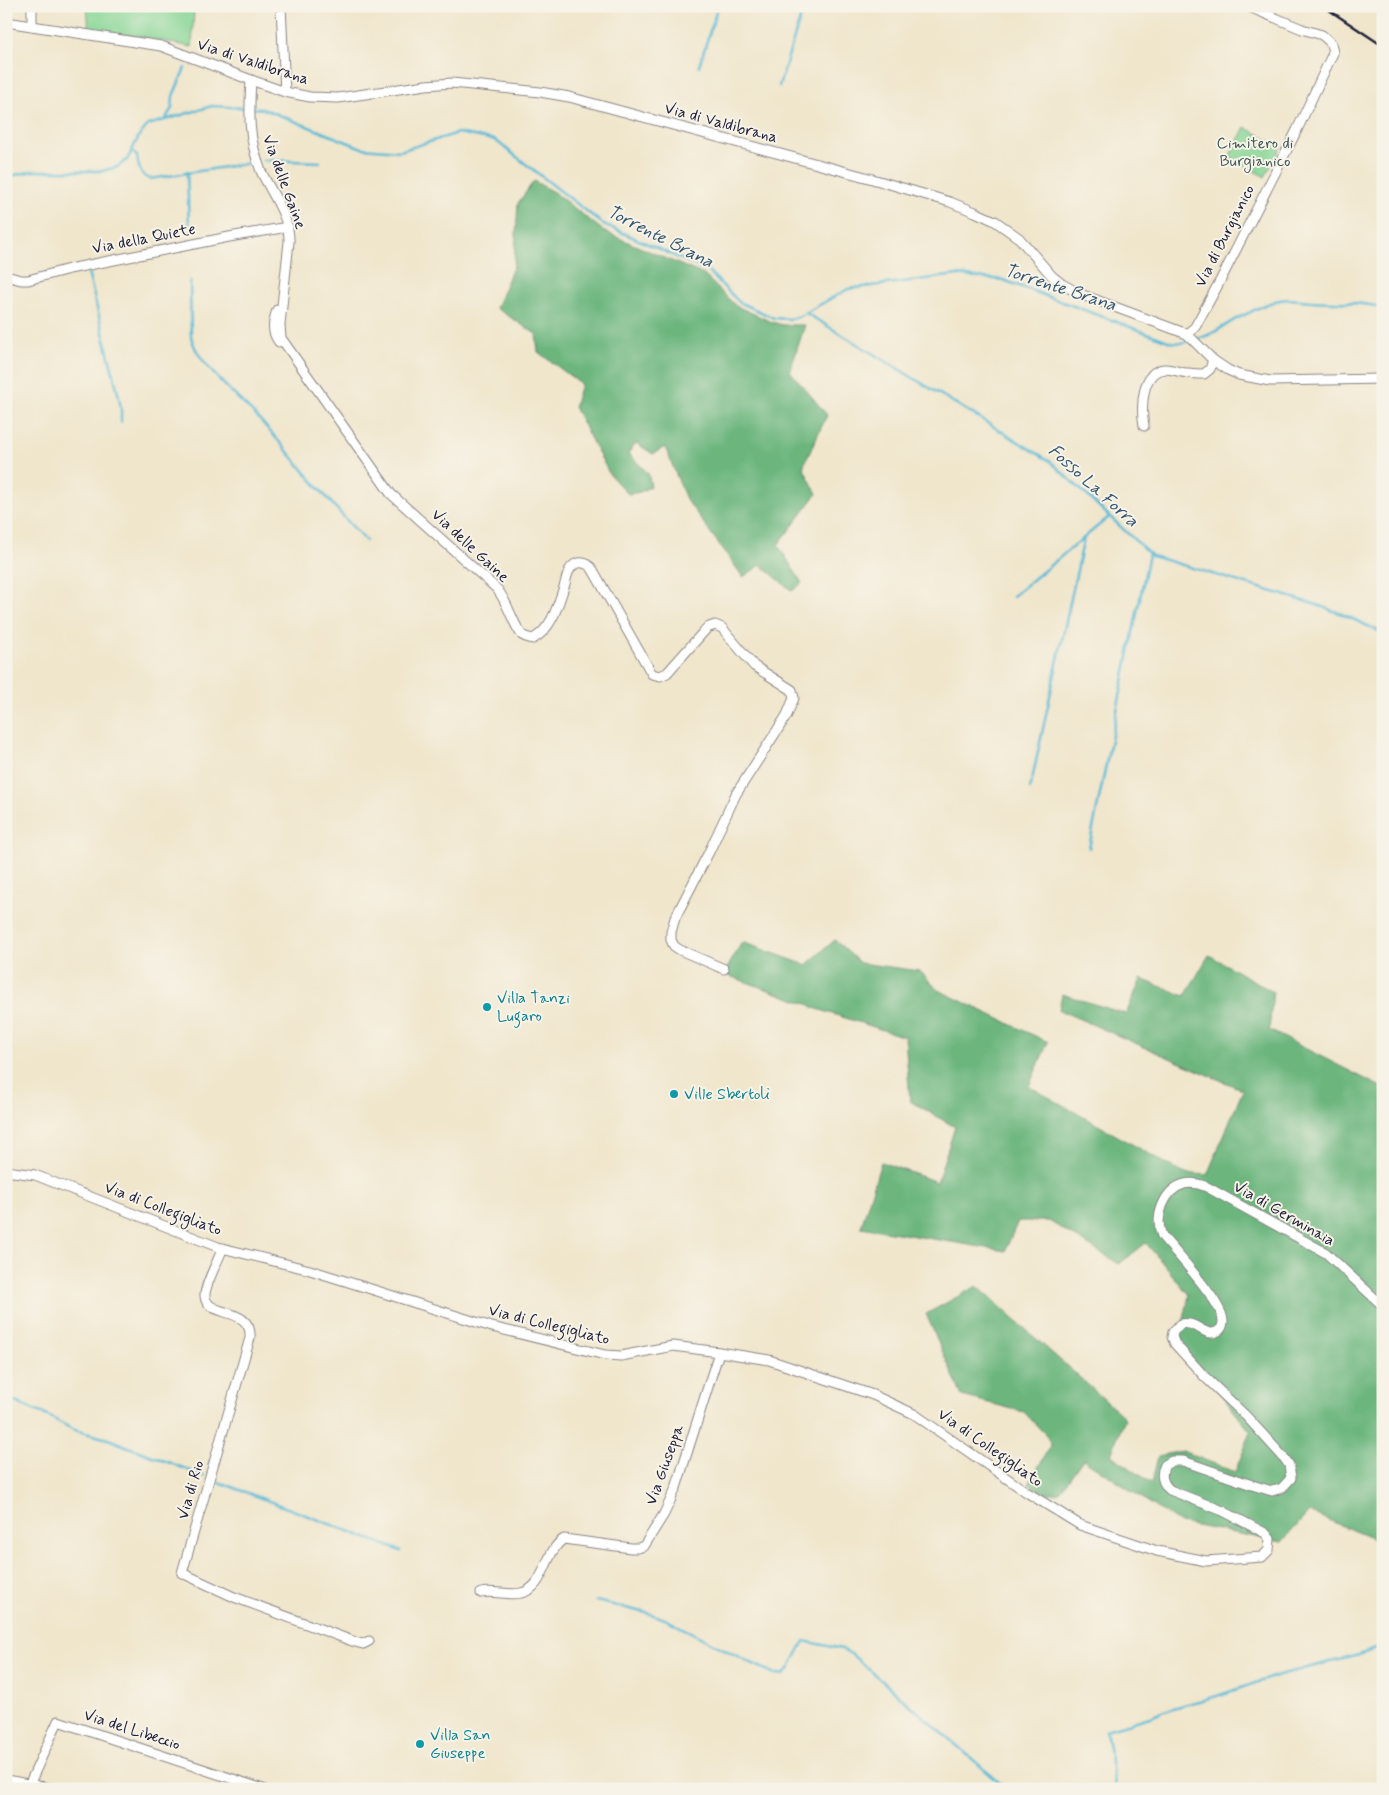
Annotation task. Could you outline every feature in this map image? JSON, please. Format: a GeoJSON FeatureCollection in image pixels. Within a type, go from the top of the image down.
{"type":"FeatureCollection","features":[{"type":"Feature","properties":{"kind":"street"},"geometry":{"type":"LineString","coordinates":[[32,6],[32,26]]}},
{"type":"Feature","properties":{"kind":"street"},"geometry":{"type":"LineString","coordinates":[[281,6],[285,92]]}},
{"type":"Feature","properties":{"kind":"street","name":"Via di Burgianico"},"geometry":{"type":"LineString","coordinates":[[1189,335],[1218,283],[1333,54],[1331,43],[1322,35],[1302,29],[1247,6]]}},
{"type":"Feature","properties":{"kind":"street","name":"Via di Valdibrana"},"geometry":{"type":"LineString","coordinates":[[6,22],[161,46],[285,92],[310,97],[330,98],[426,85],[461,84],[552,94],[652,119],[950,202],[995,221],[1019,238],[1052,276],[1062,284],[1080,294],[1189,335],[1213,360],[1239,375],[1270,381],[1383,379]]}},
{"type":"Feature","properties":{"kind":"street","name":"Via delle Gaine"},"geometry":{"type":"LineString","coordinates":[[251,80],[250,134],[256,158],[288,227],[289,242],[284,293],[275,317],[273,330],[278,340],[288,349],[391,494],[498,589],[524,636],[533,638],[545,630],[555,611],[570,569],[578,563],[587,564],[591,567],[648,670],[654,675],[660,676],[669,671],[710,626],[717,626],[722,628],[750,662],[762,672],[792,690],[794,698],[787,715],[736,794],[709,852],[679,908],[672,927],[671,940],[674,946],[724,969]]}},
{"type":"Feature","properties":{"kind":"street","name":"Via della Quiete"},"geometry":{"type":"LineString","coordinates":[[6,276],[28,280],[69,269],[288,227]]}},
{"type":"Feature","properties":{"kind":"street"},"geometry":{"type":"LineString","coordinates":[[1144,426],[1142,419],[1145,387],[1156,372],[1165,369],[1189,374],[1204,374],[1210,369],[1213,360]]}},
{"type":"Feature","properties":{"kind":"street","name":"Via di Collegigliato"},"geometry":{"type":"LineString","coordinates":[[6,1172],[35,1175],[223,1248],[310,1270],[492,1327],[598,1354],[621,1356],[673,1346],[769,1360],[895,1404],[914,1414],[1028,1494],[1069,1519],[1095,1530],[1157,1551],[1190,1558],[1220,1561],[1262,1557],[1271,1546],[1270,1539],[1265,1534],[1223,1511],[1175,1493],[1164,1484],[1162,1476],[1165,1464],[1178,1460],[1272,1490],[1282,1488],[1291,1478],[1289,1465],[1285,1459],[1247,1417],[1204,1376],[1173,1341],[1173,1332],[1180,1324],[1191,1323],[1204,1331],[1214,1333],[1219,1331],[1223,1322],[1220,1310],[1208,1292],[1162,1236],[1159,1229],[1158,1218],[1161,1207],[1175,1190],[1184,1184]]}},
{"type":"Feature","properties":{"kind":"street","name":"Via di Germinaia"},"geometry":{"type":"LineString","coordinates":[[1184,1184],[1208,1187],[1326,1253],[1383,1306]]}},
{"type":"Feature","properties":{"kind":"street","name":"Via di Rio"},"geometry":{"type":"LineString","coordinates":[[223,1248],[206,1290],[205,1298],[210,1306],[243,1320],[249,1326],[250,1338],[182,1573],[234,1597],[355,1642],[363,1644],[369,1641]]}},
{"type":"Feature","properties":{"kind":"street","name":"Via Giuseppa"},"geometry":{"type":"LineString","coordinates":[[481,1592],[518,1593],[529,1590],[539,1577],[554,1548],[564,1539],[631,1548],[644,1546],[664,1514],[676,1488],[719,1352]]}},
{"type":"Feature","properties":{"kind":"street","name":"Via del Libeccio"},"geometry":{"type":"LineString","coordinates":[[29,1785],[58,1721],[263,1789]]}},
{"type":"Feature","properties":{"kind":"street"},"geometry":{"type":"LineString","coordinates":[[6,1780],[55,1789]]}},
{"type":"Feature","properties":{"kind":"green space"},"geometry":{"type":"Polygon","coordinates":[[[87,6],[207,6],[207,9],[194,10],[192,47],[137,36],[89,30],[87,6]]]}},
{"type":"Feature","properties":{"kind":"green space","name":"Cimitero di Burgianico"},"geometry":{"type":"Polygon","coordinates":[[[1245,127],[1281,147],[1265,177],[1229,157],[1245,127]]]}},
{"type":"Feature","properties":{"kind":"green space"},"geometry":{"type":"Polygon","coordinates":[[[534,181],[555,193],[605,232],[704,275],[736,306],[772,322],[783,325],[805,325],[790,371],[827,415],[803,467],[817,494],[778,545],[802,583],[792,591],[761,565],[743,577],[686,499],[665,447],[653,454],[636,443],[628,453],[648,473],[651,486],[640,492],[628,494],[610,475],[574,407],[581,384],[538,352],[536,334],[496,308],[514,265],[518,203],[534,181]]]}},
{"type":"Feature","properties":{"kind":"green space"},"geometry":{"type":"Polygon","coordinates":[[[835,940],[860,963],[920,971],[938,990],[1048,1042],[1029,1086],[1183,1173],[1207,1175],[1243,1090],[1059,1010],[1062,994],[1126,1014],[1141,979],[1185,996],[1209,955],[1273,992],[1269,1030],[1383,1088],[1383,1543],[1309,1512],[1282,1542],[1180,1523],[1083,1459],[1060,1492],[1044,1494],[1029,1484],[1051,1444],[1045,1434],[1024,1412],[962,1396],[926,1314],[977,1286],[1125,1418],[1111,1455],[1152,1483],[1158,1456],[1182,1451],[1235,1472],[1251,1432],[1179,1343],[1189,1295],[1146,1243],[1119,1264],[1049,1221],[1018,1221],[1005,1251],[861,1227],[881,1162],[937,1182],[955,1127],[910,1101],[905,1037],[814,1008],[724,974],[742,942],[806,965],[835,940]]]}},
{"type":"Feature","properties":{"kind":"waterway"},"geometry":{"type":"LineString","coordinates":[[699,66],[718,6]]}},
{"type":"Feature","properties":{"kind":"waterway"},"geometry":{"type":"LineString","coordinates":[[779,86],[804,6]]}},
{"type":"Feature","properties":{"kind":"waterway"},"geometry":{"type":"LineString","coordinates":[[165,120],[172,108],[173,96],[185,68]]}},
{"type":"Feature","properties":{"kind":"waterway","name":"Torrente Brana"},"geometry":{"type":"LineString","coordinates":[[6,177],[33,171],[102,171],[117,167],[127,160],[139,136],[148,125],[212,106],[264,109],[362,148],[400,151],[458,133],[495,140],[603,224],[708,271],[739,302],[774,318],[790,319],[798,317],[848,289],[957,275],[1003,280],[1171,342],[1181,343],[1189,341]]}},
{"type":"Feature","properties":{"kind":"waterway"},"geometry":{"type":"LineString","coordinates":[[132,152],[137,156],[142,173],[150,179],[250,163]]}},
{"type":"Feature","properties":{"kind":"waterway"},"geometry":{"type":"LineString","coordinates":[[263,160],[320,162]]}},
{"type":"Feature","properties":{"kind":"waterway"},"geometry":{"type":"LineString","coordinates":[[187,172],[189,225]]}},
{"type":"Feature","properties":{"kind":"waterway"},"geometry":{"type":"LineString","coordinates":[[88,272],[119,397],[121,422]]}},
{"type":"Feature","properties":{"kind":"waterway"},"geometry":{"type":"LineString","coordinates":[[190,280],[191,336],[209,369],[272,433],[366,541]]}},
{"type":"Feature","properties":{"kind":"waterway","name":"Torrente Brana"},"geometry":{"type":"LineString","coordinates":[[1197,339],[1210,335],[1262,306],[1280,300],[1356,303],[1383,308]]}},
{"type":"Feature","properties":{"kind":"waterway","name":"Fosso La Forra"},"geometry":{"type":"LineString","coordinates":[[806,313],[1050,461],[1152,556],[1314,604],[1342,614],[1383,633]]}},
{"type":"Feature","properties":{"kind":"waterway"},"geometry":{"type":"LineString","coordinates":[[1013,596],[1109,517]]}},
{"type":"Feature","properties":{"kind":"waterway"},"geometry":{"type":"LineString","coordinates":[[1030,789],[1084,538]]}},
{"type":"Feature","properties":{"kind":"waterway"},"geometry":{"type":"LineString","coordinates":[[1089,848],[1149,554]]}},
{"type":"Feature","properties":{"kind":"waterway"},"geometry":{"type":"LineString","coordinates":[[6,1398],[48,1416],[74,1430],[108,1439],[204,1476]]}},
{"type":"Feature","properties":{"kind":"waterway"},"geometry":{"type":"LineString","coordinates":[[216,1481],[401,1551]]}},
{"type":"Feature","properties":{"kind":"waterway"},"geometry":{"type":"LineString","coordinates":[[596,1601],[665,1619],[775,1674],[783,1675],[789,1669],[804,1641],[842,1649],[851,1654],[1007,1789]]}},
{"type":"Feature","properties":{"kind":"waterway"},"geometry":{"type":"LineString","coordinates":[[1115,1786],[1106,1730],[1279,1675],[1359,1655],[1383,1646]]}},
{"type":"Feature","properties":{"kind":"railway"},"geometry":{"type":"LineString","coordinates":[[1323,6],[1383,46]]}},
{"type":"Feature","properties":{"kind":"place","name":"Villa Tanzi Lugaro"},"geometry":{"type":"Point","coordinates":[487,1007]}},
{"type":"Feature","properties":{"kind":"place","name":"Ville Sbertoli"},"geometry":{"type":"Point","coordinates":[674,1094]}},
{"type":"Feature","properties":{"kind":"place","name":"Villa San Giuseppe"},"geometry":{"type":"Point","coordinates":[420,1744]}}]}
